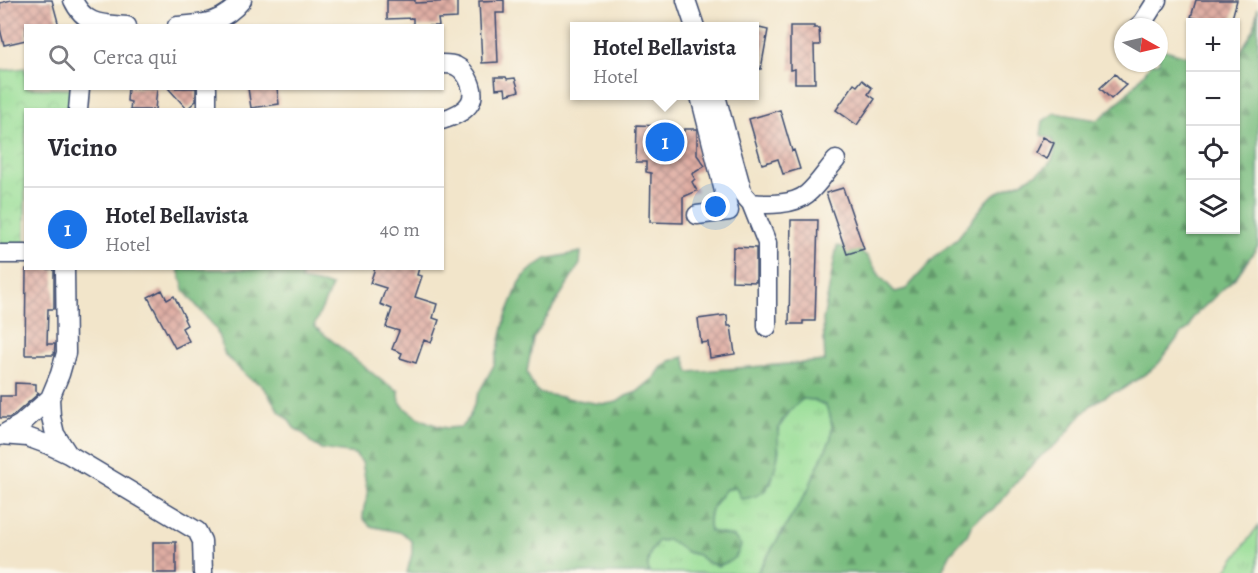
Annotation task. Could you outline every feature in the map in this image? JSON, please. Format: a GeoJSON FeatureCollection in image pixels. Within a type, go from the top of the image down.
{"type":"FeatureCollection","features":[{"type":"Feature","properties":{"kind":"street"},"geometry":{"type":"LineString","coordinates":[[73,0],[83,15],[95,24]]}},
{"type":"Feature","properties":{"kind":"street"},"geometry":{"type":"LineString","coordinates":[[210,24],[235,9],[242,0]]}},
{"type":"Feature","properties":{"kind":"street"},"geometry":{"type":"LineString","coordinates":[[686,0],[693,22]]}},
{"type":"Feature","properties":{"kind":"street"},"geometry":{"type":"LineString","coordinates":[[1146,18],[1157,0]]}},
{"type":"Feature","properties":{"kind":"street"},"geometry":{"type":"LineString","coordinates":[[444,64],[454,64],[463,70],[471,85],[473,96],[470,104],[461,112],[444,119]]}},
{"type":"Feature","properties":{"kind":"street"},"geometry":{"type":"LineString","coordinates":[[78,108],[80,90]]}},
{"type":"Feature","properties":{"kind":"street"},"geometry":{"type":"LineString","coordinates":[[207,90],[207,108]]}},
{"type":"Feature","properties":{"kind":"street"},"geometry":{"type":"LineString","coordinates":[[697,215],[729,211],[701,100]]}},
{"type":"Feature","properties":{"kind":"street"},"geometry":{"type":"LineString","coordinates":[[717,100],[744,194],[751,203],[767,243],[767,327]]}},
{"type":"Feature","properties":{"kind":"street"},"geometry":{"type":"LineString","coordinates":[[751,203],[762,205],[795,201],[807,194],[836,160]]}},
{"type":"Feature","properties":{"kind":"street"},"geometry":{"type":"LineString","coordinates":[[0,254],[24,254]]}},
{"type":"Feature","properties":{"kind":"street"},"geometry":{"type":"LineString","coordinates":[[1,436],[21,424],[50,398],[60,374],[66,353],[65,270]]}},
{"type":"Feature","properties":{"kind":"street"},"geometry":{"type":"LineString","coordinates":[[50,398],[55,434],[68,454]]}},
{"type":"Feature","properties":{"kind":"street"},"geometry":{"type":"LineString","coordinates":[[1,436],[27,437],[68,454],[197,531],[202,541],[203,573]]}},
{"type":"Feature","properties":{"kind":"green space"},"geometry":{"type":"Polygon","coordinates":[[[1258,7],[1258,246],[1237,276],[1193,317],[1189,328],[1180,335],[1159,363],[1121,390],[1091,405],[1059,442],[1041,456],[992,510],[972,524],[967,535],[951,553],[941,573],[757,573],[808,490],[831,438],[830,415],[825,405],[814,400],[803,399],[789,412],[778,431],[777,460],[770,484],[764,492],[754,497],[741,499],[736,488],[726,489],[712,508],[709,518],[710,531],[734,537],[741,545],[736,556],[727,563],[718,566],[707,562],[669,540],[658,541],[653,548],[648,560],[649,573],[407,573],[412,542],[403,533],[370,526],[363,518],[368,495],[362,462],[355,454],[321,449],[294,428],[260,384],[250,379],[225,355],[216,329],[185,292],[178,270],[303,270],[301,280],[332,286],[314,326],[382,381],[399,391],[400,401],[407,410],[427,422],[447,428],[461,427],[469,418],[478,394],[494,365],[506,316],[525,275],[546,259],[581,252],[580,264],[533,339],[527,372],[539,393],[595,403],[617,402],[637,392],[670,361],[684,357],[689,372],[825,361],[823,320],[837,246],[858,250],[867,256],[880,276],[895,292],[906,289],[938,254],[956,240],[994,194],[1044,169],[1052,160],[1055,149],[1052,139],[1041,135],[1043,121],[1055,113],[1097,120],[1120,101],[1145,72],[1168,72],[1168,51],[1186,56],[1186,234],[1240,234],[1240,52],[1254,29],[1258,7]]]}},
{"type":"Feature","properties":{"kind":"green space"},"geometry":{"type":"Polygon","coordinates":[[[24,68],[24,90],[71,90],[69,108],[24,108],[24,246],[0,246],[0,71],[24,68]]]}},
{"type":"Feature","properties":{"kind":"green space"},"geometry":{"type":"Polygon","coordinates":[[[803,399],[814,400],[825,405],[832,426],[831,438],[808,490],[757,573],[649,573],[649,556],[658,541],[669,540],[707,562],[734,537],[710,531],[709,518],[712,508],[726,489],[771,484],[779,450],[777,438],[780,426],[793,407],[803,399]]]}},
{"type":"Feature","properties":{"kind":"green space"},"geometry":{"type":"Polygon","coordinates":[[[1258,526],[1258,573],[1224,573],[1258,526]]]}},
{"type":"Feature","properties":{"kind":"building"},"geometry":{"type":"Polygon","coordinates":[[[11,0],[52,0],[58,24],[24,24],[24,40],[4,45],[0,29],[0,3],[11,0]]]}},
{"type":"Feature","properties":{"kind":"building"},"geometry":{"type":"Polygon","coordinates":[[[387,0],[415,0],[415,3],[457,1],[457,18],[438,19],[439,24],[413,24],[413,18],[387,19],[387,0]]]}},
{"type":"Feature","properties":{"kind":"building"},"geometry":{"type":"Polygon","coordinates":[[[504,0],[504,13],[496,13],[498,62],[482,63],[479,1],[504,0]]]}},
{"type":"Feature","properties":{"kind":"building"},"geometry":{"type":"Polygon","coordinates":[[[1196,0],[1237,0],[1232,18],[1191,17],[1196,0]]]}},
{"type":"Feature","properties":{"kind":"building"},"geometry":{"type":"Polygon","coordinates":[[[790,26],[819,28],[820,45],[814,45],[815,83],[795,83],[795,69],[790,70],[790,26]]]}},
{"type":"Feature","properties":{"kind":"building"},"geometry":{"type":"Polygon","coordinates":[[[759,28],[768,30],[761,69],[759,69],[759,28]]]}},
{"type":"Feature","properties":{"kind":"building"},"geometry":{"type":"Polygon","coordinates":[[[1115,74],[1126,85],[1111,99],[1100,88],[1115,74]]]}},
{"type":"Feature","properties":{"kind":"building"},"geometry":{"type":"Polygon","coordinates":[[[495,77],[515,78],[519,91],[506,95],[505,88],[496,89],[495,77]]]}},
{"type":"Feature","properties":{"kind":"building"},"geometry":{"type":"Polygon","coordinates":[[[862,80],[872,88],[868,94],[875,99],[857,125],[836,110],[854,84],[857,86],[862,80]]]}},
{"type":"Feature","properties":{"kind":"building"},"geometry":{"type":"Polygon","coordinates":[[[128,90],[157,90],[155,108],[130,108],[131,102],[127,101],[128,90]]]}},
{"type":"Feature","properties":{"kind":"building"},"geometry":{"type":"Polygon","coordinates":[[[170,90],[196,90],[196,101],[186,108],[170,90]]]}},
{"type":"Feature","properties":{"kind":"building"},"geometry":{"type":"Polygon","coordinates":[[[248,90],[277,90],[279,104],[251,108],[248,90]]]}},
{"type":"Feature","properties":{"kind":"building"},"geometry":{"type":"Polygon","coordinates":[[[780,110],[800,169],[783,174],[778,159],[762,164],[749,119],[780,110]]]}},
{"type":"Feature","properties":{"kind":"building"},"geometry":{"type":"Polygon","coordinates":[[[637,125],[660,126],[660,131],[697,129],[697,155],[705,166],[692,174],[695,179],[692,182],[697,191],[683,197],[683,223],[650,222],[651,173],[646,172],[646,162],[636,162],[637,125]]]}},
{"type":"Feature","properties":{"kind":"building"},"geometry":{"type":"Polygon","coordinates":[[[1043,137],[1054,143],[1047,159],[1035,153],[1043,137]]]}},
{"type":"Feature","properties":{"kind":"building"},"geometry":{"type":"Polygon","coordinates":[[[843,188],[864,249],[847,254],[826,193],[843,188]]]}},
{"type":"Feature","properties":{"kind":"building"},"geometry":{"type":"Polygon","coordinates":[[[791,220],[818,220],[815,321],[803,321],[803,324],[789,324],[791,220]]]}},
{"type":"Feature","properties":{"kind":"building"},"geometry":{"type":"Polygon","coordinates":[[[733,247],[756,248],[756,282],[732,281],[733,247]]]}},
{"type":"Feature","properties":{"kind":"building"},"geometry":{"type":"Polygon","coordinates":[[[26,270],[54,270],[54,309],[48,309],[47,344],[55,344],[54,355],[25,355],[26,270]]]}},
{"type":"Feature","properties":{"kind":"building"},"geometry":{"type":"Polygon","coordinates":[[[374,270],[418,270],[417,275],[422,276],[415,297],[437,304],[433,318],[439,320],[431,343],[424,340],[416,363],[400,358],[402,353],[392,349],[399,331],[386,327],[392,309],[380,304],[386,288],[370,283],[374,270]]]}},
{"type":"Feature","properties":{"kind":"building"},"geometry":{"type":"Polygon","coordinates":[[[162,290],[167,300],[174,296],[187,325],[182,328],[189,341],[175,348],[148,297],[162,290]]]}},
{"type":"Feature","properties":{"kind":"building"},"geometry":{"type":"Polygon","coordinates":[[[727,315],[735,354],[710,358],[708,342],[701,343],[698,319],[727,315]]]}},
{"type":"Feature","properties":{"kind":"building"},"geometry":{"type":"Polygon","coordinates":[[[15,383],[36,384],[36,391],[39,393],[14,415],[9,418],[0,418],[0,396],[15,396],[15,383]]]}},
{"type":"Feature","properties":{"kind":"building"},"geometry":{"type":"Polygon","coordinates":[[[153,542],[176,542],[176,573],[153,573],[153,542]]]}},
{"type":"Feature","properties":{"kind":"place","name":"Hotel Bellavista"},"geometry":{"type":"Point","coordinates":[665,142]}}]}
